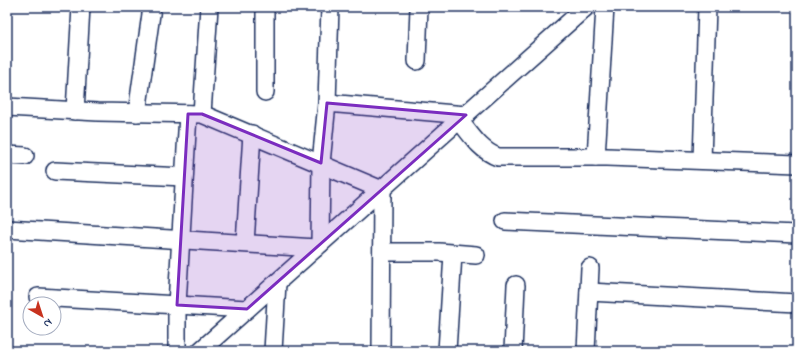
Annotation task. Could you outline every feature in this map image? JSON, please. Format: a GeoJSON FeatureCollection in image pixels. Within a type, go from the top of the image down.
{"type":"FeatureCollection","features":[{"type":"Feature","properties":{"kind":"street"},"geometry":{"type":"LineString","coordinates":[[75,111],[81,7]]}},
{"type":"Feature","properties":{"kind":"street"},"geometry":{"type":"LineString","coordinates":[[137,113],[152,7]]}},
{"type":"Feature","properties":{"kind":"street"},"geometry":{"type":"LineString","coordinates":[[177,351],[177,305],[184,177],[195,114],[209,7]]}},
{"type":"Feature","properties":{"kind":"street"},"geometry":{"type":"LineString","coordinates":[[265,7],[265,92]]}},
{"type":"Feature","properties":{"kind":"street"},"geometry":{"type":"LineString","coordinates":[[318,246],[321,163],[327,103],[330,7]]}},
{"type":"Feature","properties":{"kind":"street"},"geometry":{"type":"LineString","coordinates":[[417,61],[419,7]]}},
{"type":"Feature","properties":{"kind":"street"},"geometry":{"type":"LineString","coordinates":[[200,351],[586,7]]}},
{"type":"Feature","properties":{"kind":"street"},"geometry":{"type":"LineString","coordinates":[[596,157],[605,7]]}},
{"type":"Feature","properties":{"kind":"street"},"geometry":{"type":"LineString","coordinates":[[702,160],[707,7]]}},
{"type":"Feature","properties":{"kind":"street"},"geometry":{"type":"LineString","coordinates":[[327,103],[463,118]]}},
{"type":"Feature","properties":{"kind":"street"},"geometry":{"type":"LineString","coordinates":[[7,107],[75,111],[195,114],[252,134],[382,190]]}},
{"type":"Feature","properties":{"kind":"street"},"geometry":{"type":"LineString","coordinates":[[463,118],[482,148],[489,154],[498,158],[596,157],[797,164]]}},
{"type":"Feature","properties":{"kind":"street"},"geometry":{"type":"LineString","coordinates":[[246,243],[252,134]]}},
{"type":"Feature","properties":{"kind":"street"},"geometry":{"type":"LineString","coordinates":[[7,155],[25,156]]}},
{"type":"Feature","properties":{"kind":"street"},"geometry":{"type":"LineString","coordinates":[[55,171],[184,177]]}},
{"type":"Feature","properties":{"kind":"street"},"geometry":{"type":"LineString","coordinates":[[381,351],[382,190]]}},
{"type":"Feature","properties":{"kind":"street"},"geometry":{"type":"LineString","coordinates":[[506,221],[797,234]]}},
{"type":"Feature","properties":{"kind":"street"},"geometry":{"type":"LineString","coordinates":[[7,229],[318,246]]}},
{"type":"Feature","properties":{"kind":"street"},"geometry":{"type":"LineString","coordinates":[[382,252],[476,255]]}},
{"type":"Feature","properties":{"kind":"street"},"geometry":{"type":"LineString","coordinates":[[447,351],[453,254]]}},
{"type":"Feature","properties":{"kind":"street"},"geometry":{"type":"LineString","coordinates":[[586,351],[590,268]]}},
{"type":"Feature","properties":{"kind":"street"},"geometry":{"type":"LineString","coordinates":[[273,351],[277,283]]}},
{"type":"Feature","properties":{"kind":"street"},"geometry":{"type":"LineString","coordinates":[[512,351],[516,285]]}},
{"type":"Feature","properties":{"kind":"street"},"geometry":{"type":"LineString","coordinates":[[589,292],[797,303]]}},
{"type":"Feature","properties":{"kind":"street"},"geometry":{"type":"LineString","coordinates":[[62,298],[247,309]]}},
{"type":"Feature","properties":{"kind":"highlighted area"},"geometry":{"type":"Polygon","coordinates":[[[327,103],[466,115],[460,121],[247,309],[177,305],[188,114],[202,114],[321,163],[327,103]]]}}]}
